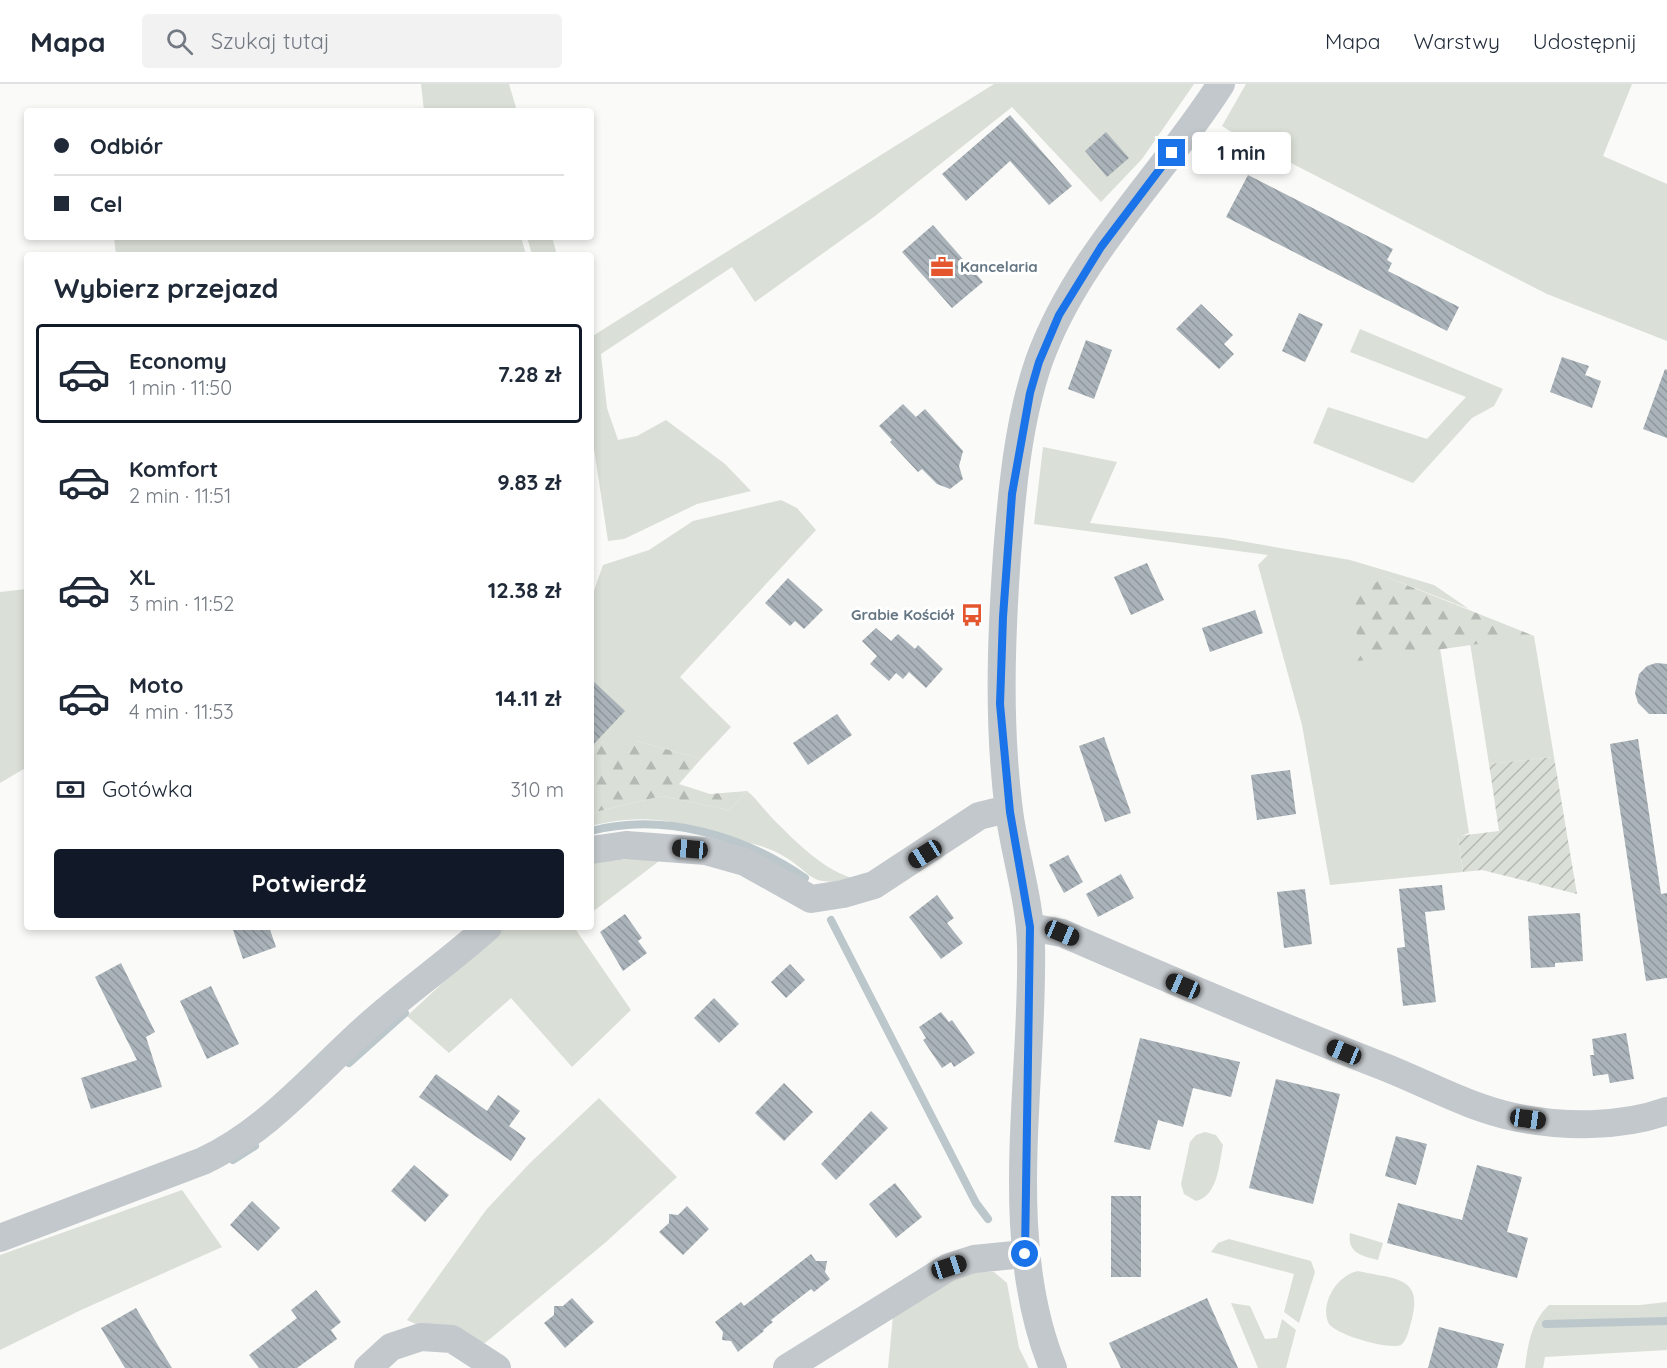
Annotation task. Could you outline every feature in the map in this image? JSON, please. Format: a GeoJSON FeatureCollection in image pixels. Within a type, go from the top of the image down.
{"type":"FeatureCollection","features":[{"type":"Feature","properties":{"kind":"street"},"geometry":{"type":"LineString","coordinates":[[1053,1368],[1032,1301],[1025,1254],[1030,927],[1010,812],[1000,704],[1002,628],[1012,494],[1030,393],[1049,336],[1074,289],[1101,247],[1221,84]]}},
{"type":"Feature","properties":{"kind":"street"},"geometry":{"type":"LineString","coordinates":[[594,850],[626,845],[706,850],[745,862],[811,899],[843,894],[874,885],[925,854],[979,816],[995,812],[1010,812]]}},
{"type":"Feature","properties":{"kind":"street"},"geometry":{"type":"LineString","coordinates":[[1030,927],[1062,933],[1264,1021],[1484,1108],[1514,1117],[1571,1123],[1640,1119],[1667,1111]]}},
{"type":"Feature","properties":{"kind":"street"},"geometry":{"type":"LineString","coordinates":[[0,1238],[203,1161],[234,1145],[273,1115],[381,1014],[484,930]]}},
{"type":"Feature","properties":{"kind":"street"},"geometry":{"type":"LineString","coordinates":[[787,1368],[949,1267],[974,1258],[1025,1254]]}},
{"type":"Feature","properties":{"kind":"street"},"geometry":{"type":"LineString","coordinates":[[368,1368],[390,1347],[421,1337],[452,1339],[497,1368]]}},
{"type":"Feature","properties":{"kind":"green space"},"geometry":{"type":"Polygon","coordinates":[[[421,84],[509,84],[516,108],[424,108],[421,84]]]}},
{"type":"Feature","properties":{"kind":"green space"},"geometry":{"type":"Polygon","coordinates":[[[994,84],[1194,84],[1142,159],[1101,202],[1012,107],[875,216],[755,302],[732,267],[601,354],[607,408],[618,440],[637,436],[666,420],[725,464],[751,491],[697,504],[624,539],[608,541],[594,449],[594,335],[994,84]]]}},
{"type":"Feature","properties":{"kind":"green space"},"geometry":{"type":"Polygon","coordinates":[[[1246,84],[1632,84],[1603,156],[1667,184],[1667,341],[1547,294],[1238,136],[1222,126],[1246,84]]]}},
{"type":"Feature","properties":{"kind":"green space"},"geometry":{"type":"Polygon","coordinates":[[[114,240],[522,240],[525,252],[116,252],[114,240]]]}},
{"type":"Feature","properties":{"kind":"green space"},"geometry":{"type":"Polygon","coordinates":[[[528,240],[553,240],[556,252],[531,252],[528,240]]]}},
{"type":"Feature","properties":{"kind":"green space"},"geometry":{"type":"Polygon","coordinates":[[[1360,329],[1503,389],[1494,406],[1472,418],[1413,483],[1313,443],[1328,407],[1427,439],[1466,397],[1350,352],[1360,329]]]}},
{"type":"Feature","properties":{"kind":"green space"},"geometry":{"type":"Polygon","coordinates":[[[1043,447],[1117,462],[1090,523],[1223,538],[1350,560],[1434,585],[1469,609],[1384,576],[1428,649],[1440,648],[1469,833],[1458,837],[1463,872],[1330,885],[1302,725],[1258,565],[1268,555],[1034,524],[1043,447]]]}},
{"type":"Feature","properties":{"kind":"green space"},"geometry":{"type":"Polygon","coordinates":[[[781,500],[797,508],[816,530],[680,677],[731,727],[701,759],[637,741],[604,741],[594,749],[594,590],[603,565],[649,550],[693,521],[781,500]]]}},
{"type":"Feature","properties":{"kind":"green space"},"geometry":{"type":"Polygon","coordinates":[[[1384,576],[1534,636],[1358,661],[1355,599],[1384,576]]]}},
{"type":"Feature","properties":{"kind":"green space"},"geometry":{"type":"Polygon","coordinates":[[[24,589],[24,769],[0,783],[0,592],[24,589]]]}},
{"type":"Feature","properties":{"kind":"green space"},"geometry":{"type":"Polygon","coordinates":[[[1534,636],[1554,757],[1489,764],[1470,643],[1534,636]]]}},
{"type":"Feature","properties":{"kind":"green space"},"geometry":{"type":"Polygon","coordinates":[[[604,741],[637,741],[701,759],[679,784],[710,794],[747,791],[729,810],[662,796],[594,812],[594,749],[604,741]]]}},
{"type":"Feature","properties":{"kind":"green space"},"geometry":{"type":"Polygon","coordinates":[[[1554,757],[1577,894],[1482,870],[1463,872],[1458,836],[1499,831],[1489,764],[1554,757]]]}},
{"type":"Feature","properties":{"kind":"green space"},"geometry":{"type":"Polygon","coordinates":[[[747,791],[811,855],[833,870],[856,879],[827,882],[818,880],[768,848],[680,824],[647,819],[594,825],[594,812],[662,796],[729,810],[747,791]]]}},
{"type":"Feature","properties":{"kind":"green space"},"geometry":{"type":"Polygon","coordinates":[[[667,855],[594,911],[594,863],[667,855]]]}},
{"type":"Feature","properties":{"kind":"green space"},"geometry":{"type":"Polygon","coordinates":[[[500,930],[576,930],[631,1010],[572,1067],[511,998],[449,1053],[407,1016],[500,930]]]}},
{"type":"Feature","properties":{"kind":"green space"},"geometry":{"type":"Polygon","coordinates":[[[599,1098],[677,1177],[606,1242],[485,1343],[420,1326],[407,1320],[486,1210],[530,1163],[599,1098]]]}},
{"type":"Feature","properties":{"kind":"green space"},"geometry":{"type":"Polygon","coordinates":[[[1205,1132],[1216,1135],[1223,1145],[1213,1186],[1209,1193],[1196,1201],[1184,1194],[1181,1184],[1190,1142],[1196,1135],[1205,1132]]]}},
{"type":"Feature","properties":{"kind":"green space"},"geometry":{"type":"Polygon","coordinates":[[[182,1190],[222,1247],[81,1310],[0,1350],[0,1255],[182,1190]]]}},
{"type":"Feature","properties":{"kind":"green space"},"geometry":{"type":"Polygon","coordinates":[[[1350,1233],[1383,1243],[1378,1260],[1361,1255],[1353,1249],[1350,1233]]]}},
{"type":"Feature","properties":{"kind":"green space"},"geometry":{"type":"Polygon","coordinates":[[[1229,1239],[1311,1261],[1315,1272],[1299,1323],[1284,1312],[1294,1274],[1211,1252],[1218,1243],[1229,1239]]]}},
{"type":"Feature","properties":{"kind":"green space"},"geometry":{"type":"Polygon","coordinates":[[[979,1271],[994,1272],[1007,1283],[1019,1348],[1029,1368],[888,1368],[893,1316],[961,1274],[979,1271]]]}},
{"type":"Feature","properties":{"kind":"green space"},"geometry":{"type":"Polygon","coordinates":[[[1358,1271],[1393,1278],[1409,1287],[1413,1294],[1414,1305],[1407,1337],[1401,1345],[1385,1345],[1363,1340],[1342,1333],[1329,1324],[1326,1308],[1332,1291],[1343,1278],[1358,1271]]]}},
{"type":"Feature","properties":{"kind":"green space"},"geometry":{"type":"Polygon","coordinates":[[[1667,1302],[1667,1350],[1545,1357],[1543,1368],[1525,1368],[1534,1326],[1549,1305],[1640,1305],[1667,1302]]]}},
{"type":"Feature","properties":{"kind":"green space"},"geometry":{"type":"Polygon","coordinates":[[[1231,1303],[1250,1306],[1265,1339],[1277,1338],[1282,1319],[1296,1330],[1286,1368],[1258,1368],[1231,1303]]]}},
{"type":"Feature","properties":{"kind":"building"},"geometry":{"type":"Polygon","coordinates":[[[1010,115],[1072,186],[1049,205],[1010,161],[966,201],[942,174],[1010,115]]]}},
{"type":"Feature","properties":{"kind":"building"},"geometry":{"type":"Polygon","coordinates":[[[1106,132],[1129,158],[1107,177],[1085,151],[1106,132]]]}},
{"type":"Feature","properties":{"kind":"building"},"geometry":{"type":"Polygon","coordinates":[[[1248,175],[1393,249],[1387,260],[1392,263],[1388,271],[1459,307],[1447,331],[1226,217],[1248,175]]]}},
{"type":"Feature","properties":{"kind":"building"},"geometry":{"type":"Polygon","coordinates":[[[933,225],[983,282],[952,308],[902,252],[933,225]]]}},
{"type":"Feature","properties":{"kind":"building"},"geometry":{"type":"Polygon","coordinates":[[[1201,304],[1233,335],[1224,344],[1234,354],[1219,369],[1176,329],[1201,304]]]}},
{"type":"Feature","properties":{"kind":"building"},"geometry":{"type":"Polygon","coordinates":[[[1299,313],[1323,324],[1305,362],[1282,351],[1299,313]]]}},
{"type":"Feature","properties":{"kind":"building"},"geometry":{"type":"Polygon","coordinates":[[[1086,340],[1112,350],[1094,399],[1068,389],[1086,340]]]}},
{"type":"Feature","properties":{"kind":"building"},"geometry":{"type":"Polygon","coordinates":[[[1562,357],[1589,366],[1585,375],[1601,381],[1592,408],[1550,392],[1562,357]]]}},
{"type":"Feature","properties":{"kind":"building"},"geometry":{"type":"Polygon","coordinates":[[[1665,369],[1667,370],[1667,438],[1643,429],[1665,369]]]}},
{"type":"Feature","properties":{"kind":"building"},"geometry":{"type":"Polygon","coordinates":[[[903,404],[916,417],[925,409],[963,451],[959,466],[963,479],[950,489],[937,484],[922,469],[918,472],[890,442],[892,440],[879,426],[903,404]]]}},
{"type":"Feature","properties":{"kind":"building"},"geometry":{"type":"Polygon","coordinates":[[[1147,563],[1164,600],[1131,615],[1114,577],[1147,563]]]}},
{"type":"Feature","properties":{"kind":"building"},"geometry":{"type":"Polygon","coordinates":[[[788,578],[823,610],[804,629],[795,621],[790,626],[765,603],[788,578]]]}},
{"type":"Feature","properties":{"kind":"building"},"geometry":{"type":"Polygon","coordinates":[[[1255,610],[1263,633],[1210,652],[1202,628],[1255,610]]]}},
{"type":"Feature","properties":{"kind":"building"},"geometry":{"type":"Polygon","coordinates":[[[876,628],[891,641],[898,634],[915,649],[918,645],[943,669],[926,688],[909,672],[903,679],[896,673],[889,681],[870,664],[877,656],[862,641],[876,628]]]}},
{"type":"Feature","properties":{"kind":"building"},"geometry":{"type":"Polygon","coordinates":[[[1656,663],[1667,664],[1667,714],[1649,714],[1638,703],[1635,693],[1639,674],[1647,666],[1656,663]]]}},
{"type":"Feature","properties":{"kind":"building"},"geometry":{"type":"Polygon","coordinates":[[[594,682],[625,711],[594,744],[594,682]]]}},
{"type":"Feature","properties":{"kind":"building"},"geometry":{"type":"Polygon","coordinates":[[[837,714],[852,735],[808,765],[793,743],[837,714]]]}},
{"type":"Feature","properties":{"kind":"building"},"geometry":{"type":"Polygon","coordinates":[[[1104,737],[1131,813],[1105,822],[1079,746],[1104,737]]]}},
{"type":"Feature","properties":{"kind":"building"},"geometry":{"type":"Polygon","coordinates":[[[1638,739],[1661,894],[1667,893],[1667,978],[1646,981],[1610,744],[1638,739]]]}},
{"type":"Feature","properties":{"kind":"building"},"geometry":{"type":"Polygon","coordinates":[[[1290,770],[1296,814],[1257,820],[1251,775],[1290,770]]]}},
{"type":"Feature","properties":{"kind":"building"},"geometry":{"type":"Polygon","coordinates":[[[1068,855],[1083,882],[1064,893],[1049,865],[1068,855]]]}},
{"type":"Feature","properties":{"kind":"building"},"geometry":{"type":"Polygon","coordinates":[[[1121,874],[1134,898],[1098,917],[1086,894],[1121,874]]]}},
{"type":"Feature","properties":{"kind":"building"},"geometry":{"type":"Polygon","coordinates":[[[1442,885],[1445,910],[1425,912],[1436,1002],[1403,1006],[1397,948],[1405,947],[1399,889],[1442,885]]]}},
{"type":"Feature","properties":{"kind":"building"},"geometry":{"type":"Polygon","coordinates":[[[1305,889],[1312,944],[1284,948],[1277,892],[1305,889]]]}},
{"type":"Feature","properties":{"kind":"building"},"geometry":{"type":"Polygon","coordinates":[[[937,895],[954,918],[947,923],[963,943],[941,959],[909,917],[937,895]]]}},
{"type":"Feature","properties":{"kind":"building"},"geometry":{"type":"Polygon","coordinates":[[[1580,913],[1583,961],[1555,963],[1555,967],[1531,968],[1528,916],[1580,913]]]}},
{"type":"Feature","properties":{"kind":"building"},"geometry":{"type":"Polygon","coordinates":[[[625,914],[642,938],[638,941],[647,953],[623,971],[600,932],[625,914]]]}},
{"type":"Feature","properties":{"kind":"building"},"geometry":{"type":"Polygon","coordinates":[[[233,930],[270,930],[276,947],[243,959],[233,930]]]}},
{"type":"Feature","properties":{"kind":"building"},"geometry":{"type":"Polygon","coordinates":[[[121,963],[155,1032],[146,1037],[162,1087],[91,1109],[81,1078],[137,1060],[95,977],[121,963]]]}},
{"type":"Feature","properties":{"kind":"building"},"geometry":{"type":"Polygon","coordinates":[[[790,964],[805,980],[786,998],[771,982],[790,964]]]}},
{"type":"Feature","properties":{"kind":"building"},"geometry":{"type":"Polygon","coordinates":[[[211,986],[239,1044],[207,1059],[180,1001],[211,986]]]}},
{"type":"Feature","properties":{"kind":"building"},"geometry":{"type":"Polygon","coordinates":[[[714,998],[739,1024],[719,1043],[694,1018],[714,998]]]}},
{"type":"Feature","properties":{"kind":"building"},"geometry":{"type":"Polygon","coordinates":[[[941,1012],[949,1022],[952,1020],[975,1053],[954,1067],[951,1062],[942,1068],[923,1040],[926,1038],[919,1027],[941,1012]]]}},
{"type":"Feature","properties":{"kind":"building"},"geometry":{"type":"Polygon","coordinates":[[[1626,1033],[1634,1079],[1610,1083],[1608,1074],[1593,1076],[1590,1055],[1594,1055],[1592,1039],[1626,1033]]]}},
{"type":"Feature","properties":{"kind":"building"},"geometry":{"type":"Polygon","coordinates":[[[1140,1038],[1240,1062],[1231,1097],[1193,1088],[1183,1127],[1158,1120],[1150,1150],[1114,1142],[1140,1038]]]}},
{"type":"Feature","properties":{"kind":"building"},"geometry":{"type":"Polygon","coordinates":[[[436,1074],[487,1111],[498,1095],[520,1111],[509,1126],[526,1138],[511,1161],[419,1097],[436,1074]]]}},
{"type":"Feature","properties":{"kind":"building"},"geometry":{"type":"Polygon","coordinates":[[[1276,1079],[1340,1094],[1313,1204],[1249,1188],[1276,1079]]]}},
{"type":"Feature","properties":{"kind":"building"},"geometry":{"type":"Polygon","coordinates":[[[784,1083],[813,1112],[784,1141],[755,1113],[784,1083]]]}},
{"type":"Feature","properties":{"kind":"building"},"geometry":{"type":"Polygon","coordinates":[[[871,1111],[888,1128],[836,1180],[821,1164],[871,1111]]]}},
{"type":"Feature","properties":{"kind":"building"},"geometry":{"type":"Polygon","coordinates":[[[1396,1136],[1427,1144],[1416,1185],[1385,1176],[1396,1136]]]}},
{"type":"Feature","properties":{"kind":"building"},"geometry":{"type":"Polygon","coordinates":[[[414,1165],[449,1195],[425,1222],[391,1191],[414,1165]]]}},
{"type":"Feature","properties":{"kind":"building"},"geometry":{"type":"Polygon","coordinates":[[[1477,1165],[1522,1177],[1507,1232],[1528,1238],[1517,1278],[1387,1243],[1398,1203],[1462,1220],[1477,1165]]]}},
{"type":"Feature","properties":{"kind":"building"},"geometry":{"type":"Polygon","coordinates":[[[895,1183],[922,1217],[896,1238],[869,1204],[895,1183]]]}},
{"type":"Feature","properties":{"kind":"building"},"geometry":{"type":"Polygon","coordinates":[[[1111,1196],[1141,1196],[1141,1277],[1111,1277],[1111,1196]]]}},
{"type":"Feature","properties":{"kind":"building"},"geometry":{"type":"Polygon","coordinates":[[[252,1201],[280,1228],[258,1251],[230,1225],[252,1201]]]}},
{"type":"Feature","properties":{"kind":"building"},"geometry":{"type":"Polygon","coordinates":[[[687,1206],[709,1229],[683,1255],[659,1232],[669,1223],[669,1214],[678,1215],[687,1206]]]}},
{"type":"Feature","properties":{"kind":"building"},"geometry":{"type":"Polygon","coordinates":[[[811,1254],[816,1261],[827,1261],[825,1272],[830,1279],[814,1292],[811,1289],[771,1320],[773,1322],[764,1331],[738,1352],[731,1341],[722,1340],[723,1332],[715,1322],[741,1302],[744,1306],[811,1254]]]}},
{"type":"Feature","properties":{"kind":"building"},"geometry":{"type":"Polygon","coordinates":[[[316,1290],[341,1322],[331,1330],[337,1339],[297,1368],[259,1368],[249,1355],[297,1318],[291,1310],[316,1290]]]}},
{"type":"Feature","properties":{"kind":"building"},"geometry":{"type":"Polygon","coordinates":[[[572,1298],[594,1322],[565,1348],[544,1323],[554,1315],[554,1306],[563,1306],[572,1298]]]}},
{"type":"Feature","properties":{"kind":"building"},"geometry":{"type":"Polygon","coordinates":[[[1207,1298],[1238,1368],[1121,1368],[1109,1343],[1207,1298]]]}},
{"type":"Feature","properties":{"kind":"building"},"geometry":{"type":"Polygon","coordinates":[[[136,1308],[172,1368],[125,1368],[101,1328],[136,1308]]]}},
{"type":"Feature","properties":{"kind":"building"},"geometry":{"type":"Polygon","coordinates":[[[1439,1327],[1504,1344],[1497,1368],[1428,1368],[1439,1327]]]}},
{"type":"Feature","properties":{"kind":"waterway"},"geometry":{"type":"LineString","coordinates":[[594,830],[647,824],[675,826],[702,832],[756,850],[805,878]]}},
{"type":"Feature","properties":{"kind":"waterway"},"geometry":{"type":"LineString","coordinates":[[831,920],[976,1203],[988,1219]]}},
{"type":"Feature","properties":{"kind":"waterway"},"geometry":{"type":"LineString","coordinates":[[349,1063],[405,1013]]}},
{"type":"Feature","properties":{"kind":"waterway"},"geometry":{"type":"LineString","coordinates":[[233,1160],[255,1146]]}},
{"type":"Feature","properties":{"kind":"waterway"},"geometry":{"type":"LineString","coordinates":[[1546,1324],[1667,1321]]}},
{"type":"Feature","properties":{"kind":"place","name":"Kancelaria"},"geometry":{"type":"Point","coordinates":[942,267]}},
{"type":"Feature","properties":{"kind":"place","name":"Grabie Kościół"},"geometry":{"type":"Point","coordinates":[972,615]}},
{"type":"Feature","properties":{"kind":"route"},"geometry":{"type":"LineString","coordinates":[[1025,1254],[1031,949],[1025,894],[1010,812],[1000,704],[1003,617],[1012,494],[1023,422],[1039,362],[1049,336],[1074,289],[1101,247],[1172,153]]}}]}
